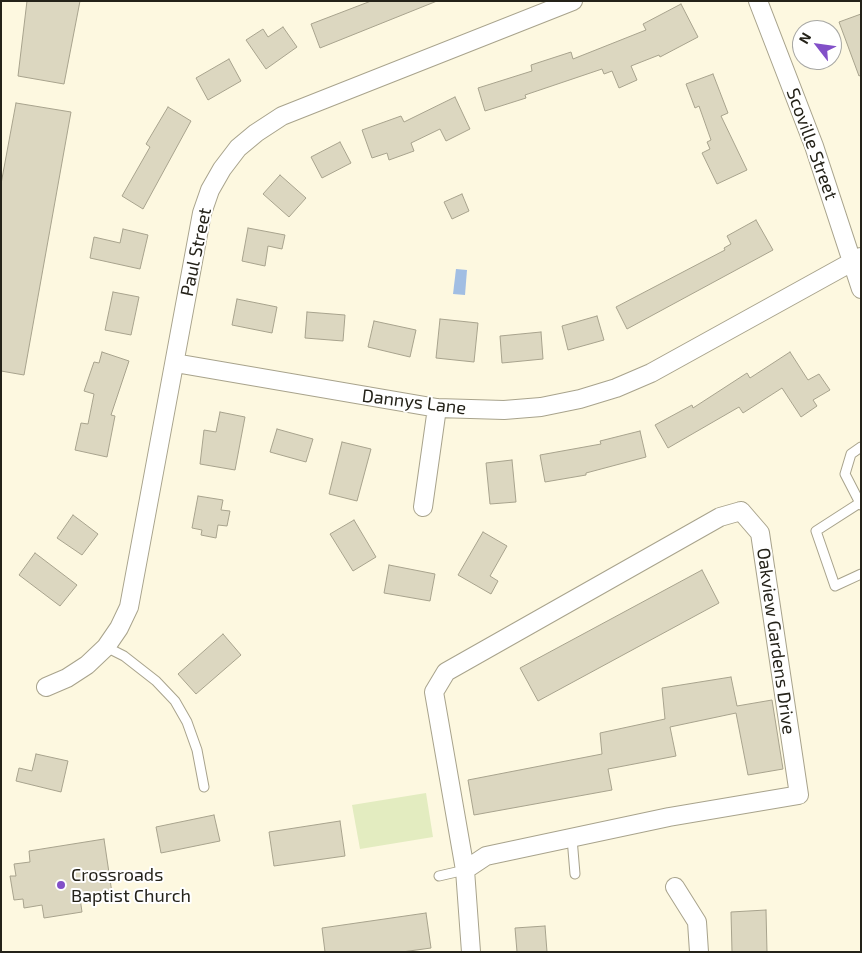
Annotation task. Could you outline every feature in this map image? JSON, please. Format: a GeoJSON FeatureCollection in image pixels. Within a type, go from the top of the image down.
{"type":"FeatureCollection","features":[{"type":"Feature","properties":{"kind":"street","name":"Paul Street"},"geometry":{"type":"LineString","coordinates":[[46,687],[81,669],[106,647],[119,628],[133,594],[202,213],[210,190],[222,169],[238,148],[256,133],[282,116],[573,1]]}},
{"type":"Feature","properties":{"kind":"street","name":"Scoville Street"},"geometry":{"type":"LineString","coordinates":[[758,1],[857,259],[861,289]]}},
{"type":"Feature","properties":{"kind":"street","name":"Dannys Lane"},"geometry":{"type":"LineString","coordinates":[[175,363],[437,408],[504,410],[541,407],[580,399],[616,388],[652,373],[857,259]]}},
{"type":"Feature","properties":{"kind":"street"},"geometry":{"type":"LineString","coordinates":[[423,508],[437,408]]}},
{"type":"Feature","properties":{"kind":"street","name":"Oakview Gardens Drive"},"geometry":{"type":"LineString","coordinates":[[465,870],[486,856],[668,817],[799,795],[760,534],[742,511],[720,517],[446,672],[434,692],[465,870],[471,952]]}},
{"type":"Feature","properties":{"kind":"street"},"geometry":{"type":"LineString","coordinates":[[675,887],[697,922],[699,952]]}},
{"type":"Feature","properties":{"kind":"lane"},"geometry":{"type":"LineString","coordinates":[[861,448],[851,454],[845,474],[860,504],[816,531],[835,586],[861,574]]}},
{"type":"Feature","properties":{"kind":"lane"},"geometry":{"type":"LineString","coordinates":[[106,647],[124,656],[156,681],[175,701],[187,722],[198,750],[204,787]]}},
{"type":"Feature","properties":{"kind":"lane"},"geometry":{"type":"LineString","coordinates":[[572,838],[575,874]]}},
{"type":"Feature","properties":{"kind":"lane"},"geometry":{"type":"LineString","coordinates":[[439,876],[465,870]]}},
{"type":"Feature","properties":{"kind":"green space"},"geometry":{"type":"Polygon","coordinates":[[[426,793],[433,837],[360,849],[352,805],[426,793]]]}},
{"type":"Feature","properties":{"kind":"water"},"geometry":{"type":"Polygon","coordinates":[[[456,269],[467,270],[465,295],[453,294],[456,269]]]}},
{"type":"Feature","properties":{"kind":"building"},"geometry":{"type":"Polygon","coordinates":[[[27,1],[80,1],[64,84],[18,76],[27,1]]]}},
{"type":"Feature","properties":{"kind":"building"},"geometry":{"type":"Polygon","coordinates":[[[371,1],[437,1],[320,48],[311,24],[371,1]]]}},
{"type":"Feature","properties":{"kind":"building"},"geometry":{"type":"Polygon","coordinates":[[[681,4],[698,37],[660,57],[659,55],[631,66],[637,80],[619,88],[612,71],[604,74],[602,69],[525,95],[526,98],[485,111],[478,88],[532,71],[531,65],[571,52],[573,59],[646,30],[643,24],[681,4]]]}},
{"type":"Feature","properties":{"kind":"building"},"geometry":{"type":"Polygon","coordinates":[[[861,14],[861,75],[859,76],[842,30],[842,21],[861,14]]]}},
{"type":"Feature","properties":{"kind":"building"},"geometry":{"type":"Polygon","coordinates":[[[283,27],[297,47],[266,69],[246,40],[263,29],[268,37],[283,27]]]}},
{"type":"Feature","properties":{"kind":"building"},"geometry":{"type":"Polygon","coordinates":[[[229,59],[241,81],[208,100],[196,78],[229,59]]]}},
{"type":"Feature","properties":{"kind":"building"},"geometry":{"type":"Polygon","coordinates":[[[713,74],[728,113],[721,116],[747,170],[717,184],[702,153],[710,149],[707,142],[711,140],[699,106],[695,108],[686,84],[713,74]]]}},
{"type":"Feature","properties":{"kind":"building"},"geometry":{"type":"Polygon","coordinates":[[[455,97],[470,129],[446,141],[440,129],[411,143],[414,151],[389,160],[387,153],[372,158],[362,130],[401,116],[404,122],[455,97]]]}},
{"type":"Feature","properties":{"kind":"building"},"geometry":{"type":"Polygon","coordinates":[[[16,103],[71,112],[24,375],[1,371],[1,184],[16,103]]]}},
{"type":"Feature","properties":{"kind":"building"},"geometry":{"type":"Polygon","coordinates":[[[168,107],[191,121],[143,209],[122,196],[150,147],[146,144],[168,107]]]}},
{"type":"Feature","properties":{"kind":"building"},"geometry":{"type":"Polygon","coordinates":[[[340,142],[351,163],[322,178],[311,157],[340,142]]]}},
{"type":"Feature","properties":{"kind":"building"},"geometry":{"type":"Polygon","coordinates":[[[280,175],[306,198],[289,217],[263,194],[280,175]]]}},
{"type":"Feature","properties":{"kind":"building"},"geometry":{"type":"Polygon","coordinates":[[[462,194],[469,211],[452,219],[444,202],[462,194]]]}},
{"type":"Feature","properties":{"kind":"building"},"geometry":{"type":"Polygon","coordinates":[[[756,220],[773,250],[627,329],[616,307],[725,250],[724,248],[731,244],[727,236],[756,220]]]}},
{"type":"Feature","properties":{"kind":"building"},"geometry":{"type":"Polygon","coordinates":[[[248,228],[285,235],[282,249],[268,246],[265,266],[242,261],[248,228]]]}},
{"type":"Feature","properties":{"kind":"building"},"geometry":{"type":"Polygon","coordinates":[[[123,229],[148,235],[140,269],[90,258],[94,237],[120,243],[123,229]]]}},
{"type":"Feature","properties":{"kind":"building"},"geometry":{"type":"Polygon","coordinates":[[[113,292],[139,297],[131,335],[105,330],[113,292]]]}},
{"type":"Feature","properties":{"kind":"building"},"geometry":{"type":"Polygon","coordinates":[[[237,299],[277,307],[272,333],[232,325],[237,299]]]}},
{"type":"Feature","properties":{"kind":"building"},"geometry":{"type":"Polygon","coordinates":[[[307,312],[345,315],[343,341],[305,338],[307,312]]]}},
{"type":"Feature","properties":{"kind":"building"},"geometry":{"type":"Polygon","coordinates":[[[597,316],[604,340],[568,350],[562,326],[597,316]]]}},
{"type":"Feature","properties":{"kind":"building"},"geometry":{"type":"Polygon","coordinates":[[[440,319],[478,323],[474,362],[436,358],[440,319]]]}},
{"type":"Feature","properties":{"kind":"building"},"geometry":{"type":"Polygon","coordinates":[[[374,321],[416,330],[410,357],[368,347],[374,321]]]}},
{"type":"Feature","properties":{"kind":"building"},"geometry":{"type":"Polygon","coordinates":[[[541,332],[543,359],[502,363],[500,336],[541,332]]]}},
{"type":"Feature","properties":{"kind":"building"},"geometry":{"type":"Polygon","coordinates":[[[102,352],[129,361],[111,415],[115,416],[107,457],[75,450],[81,423],[88,424],[94,394],[84,391],[94,362],[99,363],[102,352]]]}},
{"type":"Feature","properties":{"kind":"building"},"geometry":{"type":"Polygon","coordinates":[[[790,352],[808,380],[819,374],[830,390],[813,400],[817,406],[801,417],[782,388],[743,413],[739,407],[668,448],[655,425],[692,405],[693,408],[747,373],[750,378],[790,352]]]}},
{"type":"Feature","properties":{"kind":"building"},"geometry":{"type":"Polygon","coordinates":[[[220,412],[245,417],[235,470],[200,464],[204,430],[216,432],[220,412]]]}},
{"type":"Feature","properties":{"kind":"building"},"geometry":{"type":"Polygon","coordinates":[[[277,429],[313,439],[306,462],[270,452],[277,429]]]}},
{"type":"Feature","properties":{"kind":"building"},"geometry":{"type":"Polygon","coordinates":[[[640,431],[646,457],[586,473],[586,475],[545,482],[540,455],[601,444],[600,441],[640,431]]]}},
{"type":"Feature","properties":{"kind":"building"},"geometry":{"type":"Polygon","coordinates":[[[342,442],[371,449],[357,501],[329,494],[342,442]]]}},
{"type":"Feature","properties":{"kind":"building"},"geometry":{"type":"Polygon","coordinates":[[[512,460],[516,502],[490,504],[486,463],[512,460]]]}},
{"type":"Feature","properties":{"kind":"building"},"geometry":{"type":"Polygon","coordinates":[[[198,496],[223,500],[221,510],[230,511],[227,526],[218,525],[216,538],[201,535],[202,530],[192,528],[198,496]]]}},
{"type":"Feature","properties":{"kind":"building"},"geometry":{"type":"Polygon","coordinates":[[[73,515],[98,534],[82,555],[57,538],[73,515]]]}},
{"type":"Feature","properties":{"kind":"building"},"geometry":{"type":"Polygon","coordinates":[[[354,520],[376,557],[353,571],[330,534],[354,520]]]}},
{"type":"Feature","properties":{"kind":"building"},"geometry":{"type":"Polygon","coordinates":[[[483,532],[507,546],[490,576],[498,581],[491,594],[458,575],[483,532]]]}},
{"type":"Feature","properties":{"kind":"building"},"geometry":{"type":"Polygon","coordinates":[[[35,553],[77,585],[60,606],[19,575],[35,553]]]}},
{"type":"Feature","properties":{"kind":"building"},"geometry":{"type":"Polygon","coordinates":[[[389,565],[435,574],[430,601],[384,593],[389,565]]]}},
{"type":"Feature","properties":{"kind":"building"},"geometry":{"type":"Polygon","coordinates":[[[702,570],[719,603],[538,701],[520,668],[702,570]]]}},
{"type":"Feature","properties":{"kind":"building"},"geometry":{"type":"Polygon","coordinates":[[[223,634],[241,655],[196,694],[178,674],[223,634]]]}},
{"type":"Feature","properties":{"kind":"building"},"geometry":{"type":"Polygon","coordinates":[[[731,677],[737,706],[772,700],[783,769],[748,775],[736,713],[670,727],[676,756],[608,769],[612,790],[474,815],[468,780],[602,754],[600,733],[665,719],[662,688],[731,677]]]}},
{"type":"Feature","properties":{"kind":"building"},"geometry":{"type":"Polygon","coordinates":[[[36,754],[68,761],[61,792],[16,781],[19,768],[32,771],[36,754]]]}},
{"type":"Feature","properties":{"kind":"building"},"geometry":{"type":"Polygon","coordinates":[[[214,815],[220,841],[161,853],[156,827],[214,815]]]}},
{"type":"Feature","properties":{"kind":"building"},"geometry":{"type":"Polygon","coordinates":[[[340,821],[345,856],[274,866],[269,832],[340,821]]]}},
{"type":"Feature","properties":{"kind":"building","name":"Crossroads Baptist Church"},"geometry":{"type":"Polygon","coordinates":[[[104,839],[112,893],[80,898],[82,912],[44,918],[42,905],[24,908],[23,899],[14,900],[10,876],[16,876],[14,864],[30,862],[29,851],[104,839]]]}},
{"type":"Feature","properties":{"kind":"building"},"geometry":{"type":"Polygon","coordinates":[[[766,910],[767,952],[732,952],[731,912],[766,910]]]}},
{"type":"Feature","properties":{"kind":"building"},"geometry":{"type":"Polygon","coordinates":[[[426,913],[431,948],[402,952],[325,952],[322,928],[426,913]]]}},
{"type":"Feature","properties":{"kind":"building"},"geometry":{"type":"Polygon","coordinates":[[[545,926],[547,952],[517,952],[515,928],[545,926]]]}},
{"type":"Feature","properties":{"kind":"place","name":"Crossroads Baptist Church"},"geometry":{"type":"Point","coordinates":[61,885]}}]}
